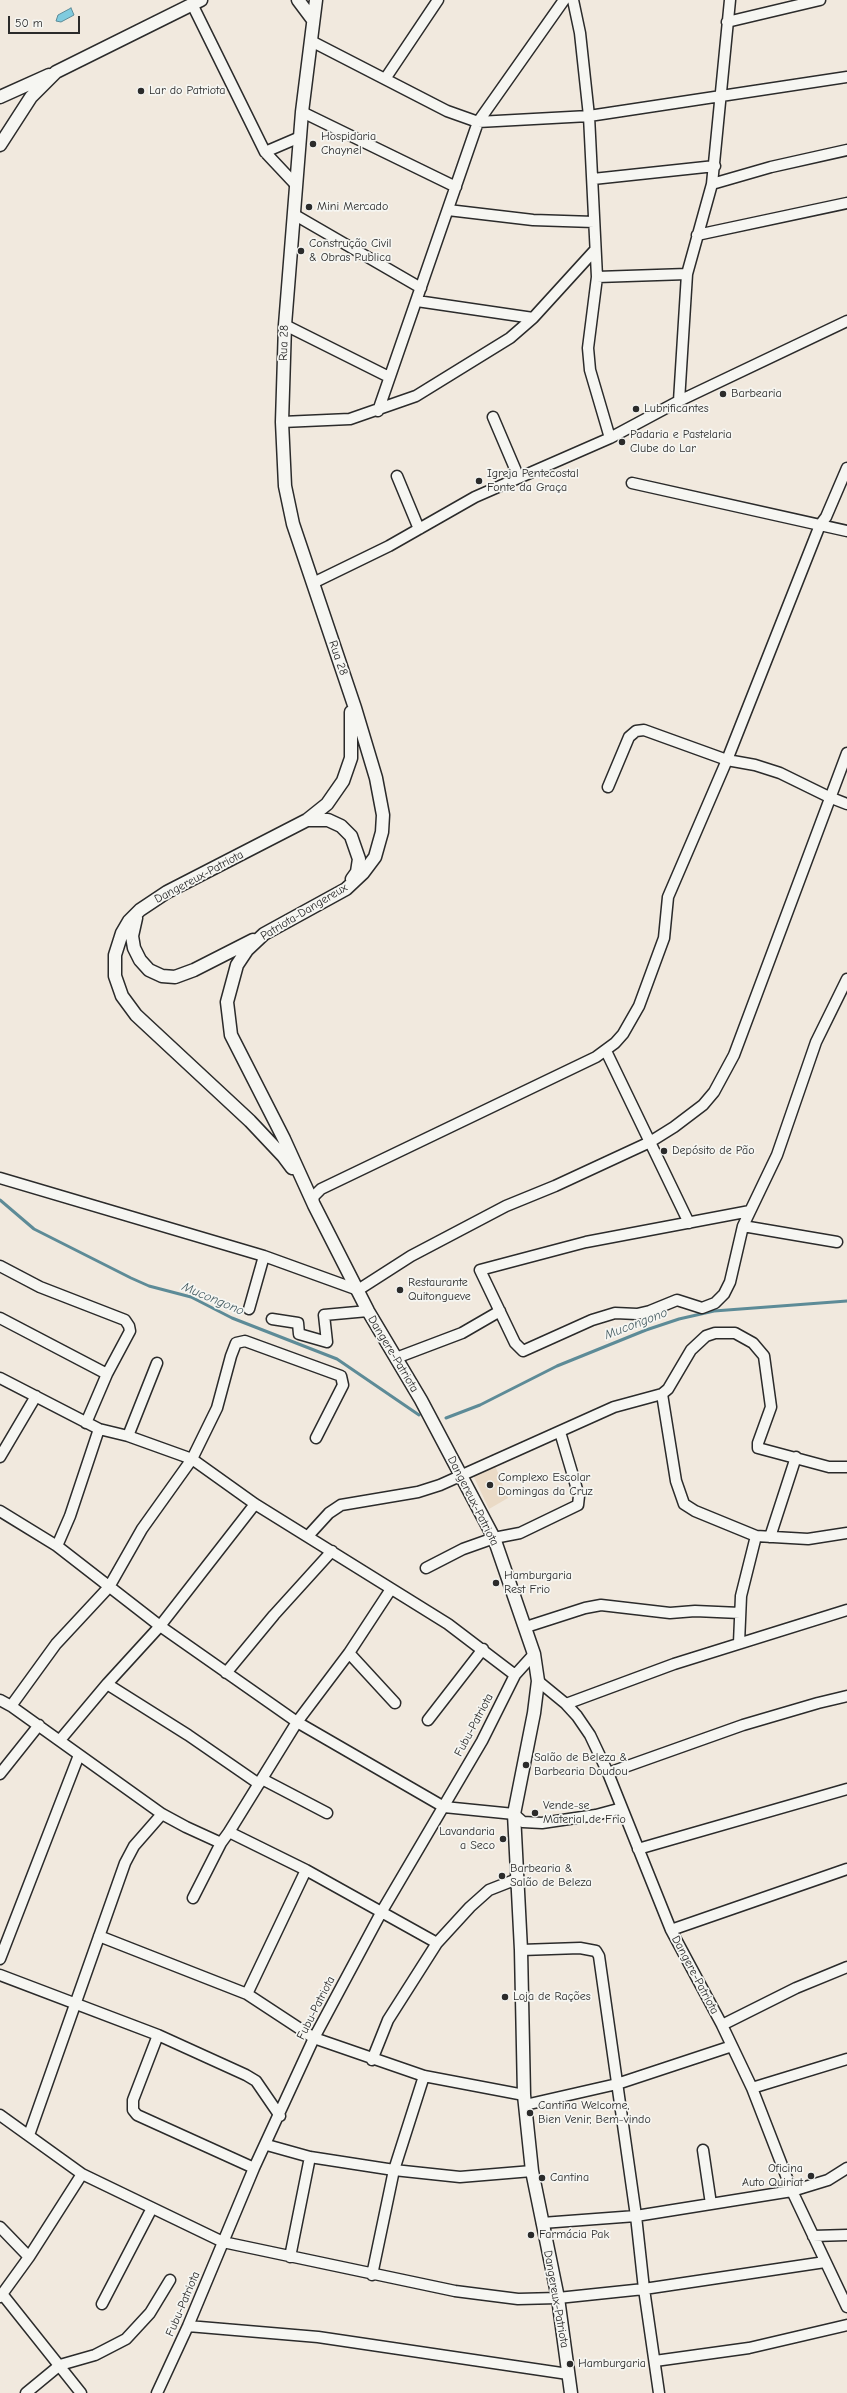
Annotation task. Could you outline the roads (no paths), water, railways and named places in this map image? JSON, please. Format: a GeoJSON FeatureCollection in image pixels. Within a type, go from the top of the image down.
{"type":"FeatureCollection","features":[{"type":"Feature","properties":{"kind":"street"},"geometry":{"type":"LineString","coordinates":[[298,0],[313,20]]}},
{"type":"Feature","properties":{"kind":"street","name":"Rua 28"},"geometry":{"type":"LineString","coordinates":[[316,0],[302,112],[296,186],[295,215],[285,325],[282,422],[285,486],[293,524],[347,682]]}},
{"type":"Feature","properties":{"kind":"street"},"geometry":{"type":"LineString","coordinates":[[313,20],[320,0]]}},
{"type":"Feature","properties":{"kind":"street"},"geometry":{"type":"LineString","coordinates":[[385,79],[438,0]]}},
{"type":"Feature","properties":{"kind":"street"},"geometry":{"type":"LineString","coordinates":[[378,411],[417,302],[478,122],[564,0]]}},
{"type":"Feature","properties":{"kind":"street"},"geometry":{"type":"LineString","coordinates":[[573,0],[580,34],[589,116],[593,179],[597,277],[588,348],[590,370],[610,438]]}},
{"type":"Feature","properties":{"kind":"street"},"geometry":{"type":"LineString","coordinates":[[679,401],[687,274],[712,184],[715,166],[730,0]]}},
{"type":"Feature","properties":{"kind":"street"},"geometry":{"type":"LineString","coordinates":[[727,22],[820,0]]}},
{"type":"Feature","properties":{"kind":"street"},"geometry":{"type":"LineString","coordinates":[[4,95],[56,72],[197,2],[266,152],[296,186]]}},
{"type":"Feature","properties":{"kind":"street"},"geometry":{"type":"LineString","coordinates":[[311,41],[447,111],[478,122],[589,116],[847,77]]}},
{"type":"Feature","properties":{"kind":"street"},"geometry":{"type":"LineString","coordinates":[[0,145],[30,97],[56,72]]}},
{"type":"Feature","properties":{"kind":"street"},"geometry":{"type":"LineString","coordinates":[[4,95],[16,92],[21,95],[24,100],[24,108]]}},
{"type":"Feature","properties":{"kind":"street"},"geometry":{"type":"LineString","coordinates":[[302,112],[456,187]]}},
{"type":"Feature","properties":{"kind":"street"},"geometry":{"type":"LineString","coordinates":[[266,152],[300,137]]}},
{"type":"Feature","properties":{"kind":"street"},"geometry":{"type":"LineString","coordinates":[[712,184],[771,167],[847,150]]}},
{"type":"Feature","properties":{"kind":"street"},"geometry":{"type":"LineString","coordinates":[[593,179],[715,166]]}},
{"type":"Feature","properties":{"kind":"street"},"geometry":{"type":"LineString","coordinates":[[697,235],[847,202]]}},
{"type":"Feature","properties":{"kind":"street"},"geometry":{"type":"LineString","coordinates":[[448,210],[533,220],[594,222]]}},
{"type":"Feature","properties":{"kind":"street"},"geometry":{"type":"LineString","coordinates":[[295,215],[421,288]]}},
{"type":"Feature","properties":{"kind":"street"},"geometry":{"type":"LineString","coordinates":[[282,422],[350,419],[378,411],[416,396],[510,338],[533,318],[595,250]]}},
{"type":"Feature","properties":{"kind":"street"},"geometry":{"type":"LineString","coordinates":[[597,277],[687,274]]}},
{"type":"Feature","properties":{"kind":"street"},"geometry":{"type":"LineString","coordinates":[[417,302],[533,318]]}},
{"type":"Feature","properties":{"kind":"street"},"geometry":{"type":"LineString","coordinates":[[313,583],[356,563],[475,498],[610,438],[679,401],[847,321]]}},
{"type":"Feature","properties":{"kind":"street"},"geometry":{"type":"LineString","coordinates":[[285,325],[389,378]]}},
{"type":"Feature","properties":{"kind":"street"},"geometry":{"type":"LineString","coordinates":[[493,417],[519,478]]}},
{"type":"Feature","properties":{"kind":"street"},"geometry":{"type":"LineString","coordinates":[[313,1201],[314,1196],[321,1189],[606,1051],[623,1034],[639,1006],[664,938],[668,897],[727,760],[820,525],[829,511],[847,468]]}},
{"type":"Feature","properties":{"kind":"street"},"geometry":{"type":"LineString","coordinates":[[397,476],[419,529]]}},
{"type":"Feature","properties":{"kind":"street"},"geometry":{"type":"LineString","coordinates":[[632,483],[847,531]]}},
{"type":"Feature","properties":{"kind":"street","name":"Dangereux-Patriota"},"geometry":{"type":"LineString","coordinates":[[313,1201],[284,1156],[250,1121],[136,1015],[122,996],[115,976],[115,955],[122,933],[129,921],[140,910],[167,892],[307,820],[327,804],[343,781],[351,758],[352,720],[347,682]]}},
{"type":"Feature","properties":{"kind":"street","name":"Patriota-Dangereux"},"geometry":{"type":"LineString","coordinates":[[313,1201],[284,1139],[231,1035],[227,1002],[236,965],[247,950],[264,934],[346,889],[363,873],[375,857],[382,832],[383,815],[376,778],[347,682]]}},
{"type":"Feature","properties":{"kind":"street"},"geometry":{"type":"LineString","coordinates":[[608,787],[628,737],[636,731],[644,730],[727,760],[755,765],[780,773],[829,797],[847,804]]}},
{"type":"Feature","properties":{"kind":"street"},"geometry":{"type":"LineString","coordinates":[[0,1178],[264,1256],[358,1290],[411,1256],[506,1206],[555,1186],[650,1142],[694,1113],[714,1092],[734,1055],[829,797],[847,753]]}},
{"type":"Feature","properties":{"kind":"street"},"geometry":{"type":"LineString","coordinates":[[307,820],[322,818],[334,822],[346,831],[354,841],[359,859],[357,872],[346,889]]}},
{"type":"Feature","properties":{"kind":"street"},"geometry":{"type":"LineString","coordinates":[[140,910],[133,924],[132,936],[134,948],[140,960],[149,970],[162,976],[175,977],[194,970],[264,934]]}},
{"type":"Feature","properties":{"kind":"street"},"geometry":{"type":"LineString","coordinates":[[750,1211],[586,1242],[480,1270],[515,1343],[520,1349],[526,1351],[577,1327],[615,1313],[644,1313],[677,1300],[695,1307],[709,1306],[720,1299],[730,1282],[743,1226],[777,1155],[816,1042],[847,979]]}},
{"type":"Feature","properties":{"kind":"street"},"geometry":{"type":"LineString","coordinates":[[606,1051],[689,1223]]}},
{"type":"Feature","properties":{"kind":"street","name":"Dangere-Patriota"},"geometry":{"type":"LineString","coordinates":[[313,1201],[368,1311],[430,1417]]}},
{"type":"Feature","properties":{"kind":"street"},"geometry":{"type":"LineString","coordinates":[[743,1226],[837,1242]]}},
{"type":"Feature","properties":{"kind":"street"},"geometry":{"type":"LineString","coordinates":[[249,1309],[264,1256]]}},
{"type":"Feature","properties":{"kind":"street"},"geometry":{"type":"LineString","coordinates":[[0,1266],[40,1288],[125,1320],[130,1331],[107,1374],[86,1423]]}},
{"type":"Feature","properties":{"kind":"street"},"geometry":{"type":"LineString","coordinates":[[272,1319],[298,1323],[299,1334],[327,1342],[324,1315],[368,1311]]}},
{"type":"Feature","properties":{"kind":"street"},"geometry":{"type":"LineString","coordinates":[[396,1358],[462,1333],[500,1311]]}},
{"type":"Feature","properties":{"kind":"street"},"geometry":{"type":"LineString","coordinates":[[0,1318],[107,1374]]}},
{"type":"Feature","properties":{"kind":"street"},"geometry":{"type":"LineString","coordinates":[[308,1536],[329,1513],[341,1505],[418,1492],[560,1432],[614,1407],[662,1394],[673,1380],[692,1350],[706,1336],[715,1333],[735,1333],[753,1343],[764,1356],[771,1407],[758,1443],[758,1448],[829,1467],[847,1467]]}},
{"type":"Feature","properties":{"kind":"street"},"geometry":{"type":"LineString","coordinates":[[11,1706],[56,1644],[109,1587],[142,1529],[192,1459],[217,1408],[236,1343],[245,1340],[341,1376],[343,1386],[316,1438]]}},
{"type":"Feature","properties":{"kind":"street"},"geometry":{"type":"LineString","coordinates":[[128,1436],[157,1363]]}},
{"type":"Feature","properties":{"kind":"street"},"geometry":{"type":"LineString","coordinates":[[0,1378],[99,1429],[128,1436],[192,1459],[254,1504],[308,1536],[391,1589],[422,1606],[483,1649],[515,1675]]}},
{"type":"Feature","properties":{"kind":"street"},"geometry":{"type":"LineString","coordinates":[[662,1394],[676,1480],[684,1504],[695,1511],[756,1536],[808,1540],[847,1533]]}},
{"type":"Feature","properties":{"kind":"street"},"geometry":{"type":"LineString","coordinates":[[0,1457],[36,1396]]}},
{"type":"Feature","properties":{"kind":"street","name":"Dangereux-Patriota"},"geometry":{"type":"LineString","coordinates":[[430,1417],[494,1538],[526,1627],[534,1654]]}},
{"type":"Feature","properties":{"kind":"street"},"geometry":{"type":"LineString","coordinates":[[57,1546],[70,1516],[99,1429]]}},
{"type":"Feature","properties":{"kind":"street"},"geometry":{"type":"LineString","coordinates":[[426,1568],[464,1549],[494,1538],[520,1533],[578,1505],[579,1496],[560,1432]]}},
{"type":"Feature","properties":{"kind":"street"},"geometry":{"type":"LineString","coordinates":[[770,1538],[796,1457]]}},
{"type":"Feature","properties":{"kind":"street"},"geometry":{"type":"LineString","coordinates":[[60,1740],[107,1684],[160,1626],[254,1504]]}},
{"type":"Feature","properties":{"kind":"street"},"geometry":{"type":"LineString","coordinates":[[0,1511],[57,1546],[160,1626],[297,1722],[444,1807],[514,1814],[523,1822],[542,1823],[596,1815],[622,1808]]}},
{"type":"Feature","properties":{"kind":"street"},"geometry":{"type":"LineString","coordinates":[[738,1644],[741,1596],[756,1536]]}},
{"type":"Feature","properties":{"kind":"street"},"geometry":{"type":"LineString","coordinates":[[226,1673],[274,1615],[332,1551]]}},
{"type":"Feature","properties":{"kind":"street"},"geometry":{"type":"LineString","coordinates":[[193,1898],[221,1843],[297,1722],[349,1653],[391,1589]]}},
{"type":"Feature","properties":{"kind":"street"},"geometry":{"type":"LineString","coordinates":[[526,1627],[585,1608],[601,1605],[670,1613],[695,1611],[740,1613]]}},
{"type":"Feature","properties":{"kind":"street"},"geometry":{"type":"LineString","coordinates":[[566,1704],[617,1684],[847,1610]]}},
{"type":"Feature","properties":{"kind":"street"},"geometry":{"type":"LineString","coordinates":[[428,1720],[483,1649]]}},
{"type":"Feature","properties":{"kind":"street"},"geometry":{"type":"LineString","coordinates":[[349,1653],[395,1703]]}},
{"type":"Feature","properties":{"kind":"street"},"geometry":{"type":"LineString","coordinates":[[534,1654],[538,1681]]}},
{"type":"Feature","properties":{"kind":"street","name":"Fubu-Patriota"},"geometry":{"type":"LineString","coordinates":[[157,2393],[188,2326],[254,2168],[267,2145],[314,2038],[382,1911],[482,1741],[515,1675],[534,1654]]}},
{"type":"Feature","properties":{"kind":"street","name":"Dangereux-Patriota"},"geometry":{"type":"LineString","coordinates":[[538,1681],[534,1713],[514,1814],[521,1950],[525,2100],[532,2170],[558,2298],[571,2393]]}},
{"type":"Feature","properties":{"kind":"street","name":"Dangere-Patriota"},"geometry":{"type":"LineString","coordinates":[[538,1681],[566,1704],[577,1716],[590,1735],[608,1773],[671,1930],[722,2025],[752,2088],[792,2191],[847,2307]]}},
{"type":"Feature","properties":{"kind":"street"},"geometry":{"type":"LineString","coordinates":[[107,1684],[260,1782],[327,1813]]}},
{"type":"Feature","properties":{"kind":"street"},"geometry":{"type":"LineString","coordinates":[[608,1773],[743,1725],[818,1702],[847,1696]]}},
{"type":"Feature","properties":{"kind":"street"},"geometry":{"type":"LineString","coordinates":[[0,1700],[39,1725],[162,1814],[197,1833],[221,1843]]}},
{"type":"Feature","properties":{"kind":"street"},"geometry":{"type":"LineString","coordinates":[[0,1774],[39,1725]]}},
{"type":"Feature","properties":{"kind":"street"},"geometry":{"type":"LineString","coordinates":[[0,1959],[79,1755]]}},
{"type":"Feature","properties":{"kind":"street"},"geometry":{"type":"LineString","coordinates":[[638,1849],[847,1789]]}},
{"type":"Feature","properties":{"kind":"street"},"geometry":{"type":"LineString","coordinates":[[29,2135],[74,2003],[128,1855],[162,1814]]}},
{"type":"Feature","properties":{"kind":"street"},"geometry":{"type":"LineString","coordinates":[[229,1832],[306,1870],[437,1943]]}},
{"type":"Feature","properties":{"kind":"street"},"geometry":{"type":"LineString","coordinates":[[671,1930],[847,1869]]}},
{"type":"Feature","properties":{"kind":"street"},"geometry":{"type":"LineString","coordinates":[[247,1994],[306,1870]]}},
{"type":"Feature","properties":{"kind":"street"},"geometry":{"type":"LineString","coordinates":[[372,2060],[388,2020],[437,1943],[470,1907],[489,1890],[517,1879]]}},
{"type":"Feature","properties":{"kind":"street"},"geometry":{"type":"LineString","coordinates":[[99,1936],[247,1994],[314,2038],[372,2060],[424,2076],[525,2100],[616,2084],[732,2046]]}},
{"type":"Feature","properties":{"kind":"street"},"geometry":{"type":"LineString","coordinates":[[521,1950],[580,1948],[590,1949],[599,1956],[616,2084],[636,2216],[644,2289],[659,2393]]}},
{"type":"Feature","properties":{"kind":"street"},"geometry":{"type":"LineString","coordinates":[[722,2025],[796,1988],[847,1967]]}},
{"type":"Feature","properties":{"kind":"street"},"geometry":{"type":"LineString","coordinates":[[0,1975],[158,2035],[256,2081],[280,2116]]}},
{"type":"Feature","properties":{"kind":"street"},"geometry":{"type":"LineString","coordinates":[[158,2035],[132,2100],[133,2110],[137,2115],[254,2168]]}},
{"type":"Feature","properties":{"kind":"street"},"geometry":{"type":"LineString","coordinates":[[752,2088],[847,2058]]}},
{"type":"Feature","properties":{"kind":"street"},"geometry":{"type":"LineString","coordinates":[[372,2275],[394,2170],[424,2076]]}},
{"type":"Feature","properties":{"kind":"street"},"geometry":{"type":"LineString","coordinates":[[0,2114],[82,2174],[222,2242],[372,2275],[464,2293],[518,2299],[558,2298],[644,2289],[825,2262]]}},
{"type":"Feature","properties":{"kind":"street"},"geometry":{"type":"LineString","coordinates":[[267,2145],[310,2157],[394,2170],[460,2177],[532,2170]]}},
{"type":"Feature","properties":{"kind":"street"},"geometry":{"type":"LineString","coordinates":[[703,2150],[711,2204]]}},
{"type":"Feature","properties":{"kind":"street"},"geometry":{"type":"LineString","coordinates":[[290,2257],[310,2157]]}},
{"type":"Feature","properties":{"kind":"street"},"geometry":{"type":"LineString","coordinates":[[542,2223],[636,2216],[792,2191],[828,2180],[847,2168]]}},
{"type":"Feature","properties":{"kind":"street"},"geometry":{"type":"LineString","coordinates":[[81,2393],[60,2365],[1,2296],[29,2257],[82,2174]]}},
{"type":"Feature","properties":{"kind":"street"},"geometry":{"type":"LineString","coordinates":[[102,2304],[152,2208]]}},
{"type":"Feature","properties":{"kind":"street"},"geometry":{"type":"LineString","coordinates":[[0,2227],[29,2257]]}},
{"type":"Feature","properties":{"kind":"street"},"geometry":{"type":"LineString","coordinates":[[813,2236],[847,2235]]}},
{"type":"Feature","properties":{"kind":"street"},"geometry":{"type":"LineString","coordinates":[[26,2393],[60,2365],[95,2355],[126,2339],[150,2313],[170,2280]]}},
{"type":"Feature","properties":{"kind":"street"},"geometry":{"type":"LineString","coordinates":[[655,2361],[749,2348],[847,2325]]}},
{"type":"Feature","properties":{"kind":"street"},"geometry":{"type":"LineString","coordinates":[[188,2326],[318,2337],[568,2374]]}},
{"type":"Feature","properties":{"kind":"water"},"geometry":{"type":"Polygon","coordinates":[[[71,8],[74,15],[61,22],[56,21],[58,15],[71,8]]]}},
{"type":"Feature","properties":{"kind":"waterway","name":"Mucongono"},"geometry":{"type":"LineString","coordinates":[[0,1200],[34,1229],[131,1278],[149,1286],[191,1297],[232,1318],[337,1359],[419,1415]]}},
{"type":"Feature","properties":{"kind":"waterway","name":"Mucongono"},"geometry":{"type":"LineString","coordinates":[[446,1418],[480,1405],[557,1366],[646,1330],[679,1319],[714,1311],[847,1301]]}},
{"type":"Feature","properties":{"kind":"place","name":"Lar do Patriota"},"geometry":{"type":"Point","coordinates":[141,91]}},
{"type":"Feature","properties":{"kind":"place","name":"Hospidaria Chaynel"},"geometry":{"type":"Point","coordinates":[313,144]}},
{"type":"Feature","properties":{"kind":"place","name":"Mini Mercado"},"geometry":{"type":"Point","coordinates":[309,207]}},
{"type":"Feature","properties":{"kind":"place","name":"Construção Civil & Obras Publica"},"geometry":{"type":"Point","coordinates":[301,251]}},
{"type":"Feature","properties":{"kind":"place","name":"Barbearia"},"geometry":{"type":"Point","coordinates":[723,394]}},
{"type":"Feature","properties":{"kind":"place","name":"Lubrificantes"},"geometry":{"type":"Point","coordinates":[636,409]}},
{"type":"Feature","properties":{"kind":"place","name":"Padaria e Pastelaria Clube do Lar"},"geometry":{"type":"Point","coordinates":[622,442]}},
{"type":"Feature","properties":{"kind":"place","name":"Igreja Pentecostal Fonte da Graça"},"geometry":{"type":"Point","coordinates":[479,481]}},
{"type":"Feature","properties":{"kind":"place","name":"Depósito de Pão"},"geometry":{"type":"Point","coordinates":[664,1151]}},
{"type":"Feature","properties":{"kind":"place","name":"Restaurante Quitongueve"},"geometry":{"type":"Point","coordinates":[400,1290]}},
{"type":"Feature","properties":{"kind":"place","name":"Complexo Escolar Domingas da Cruz"},"geometry":{"type":"Point","coordinates":[490,1485]}},
{"type":"Feature","properties":{"kind":"place","name":"Hamburgaria Rest Frio"},"geometry":{"type":"Point","coordinates":[496,1583]}},
{"type":"Feature","properties":{"kind":"place","name":"Salão de Beleza & Barbearia Doudou"},"geometry":{"type":"Point","coordinates":[526,1765]}},
{"type":"Feature","properties":{"kind":"place","name":"Vende-se Material de Frio"},"geometry":{"type":"Point","coordinates":[535,1813]}},
{"type":"Feature","properties":{"kind":"place","name":"Lavandaria a Seco"},"geometry":{"type":"Point","coordinates":[503,1839]}},
{"type":"Feature","properties":{"kind":"place","name":"Barbearia & Salão de Beleza"},"geometry":{"type":"Point","coordinates":[502,1876]}},
{"type":"Feature","properties":{"kind":"place","name":"Loja de Rações"},"geometry":{"type":"Point","coordinates":[505,1997]}},
{"type":"Feature","properties":{"kind":"place","name":"Cantina Welcome, Bien Venir, Bem-vindo"},"geometry":{"type":"Point","coordinates":[530,2113]}},
{"type":"Feature","properties":{"kind":"place","name":"Oficina Auto Quiriat"},"geometry":{"type":"Point","coordinates":[811,2176]}},
{"type":"Feature","properties":{"kind":"place","name":"Cantina"},"geometry":{"type":"Point","coordinates":[542,2178]}},
{"type":"Feature","properties":{"kind":"place","name":"Farmácia Pak"},"geometry":{"type":"Point","coordinates":[531,2235]}},
{"type":"Feature","properties":{"kind":"place","name":"Hamburgaria"},"geometry":{"type":"Point","coordinates":[570,2364]}}]}
